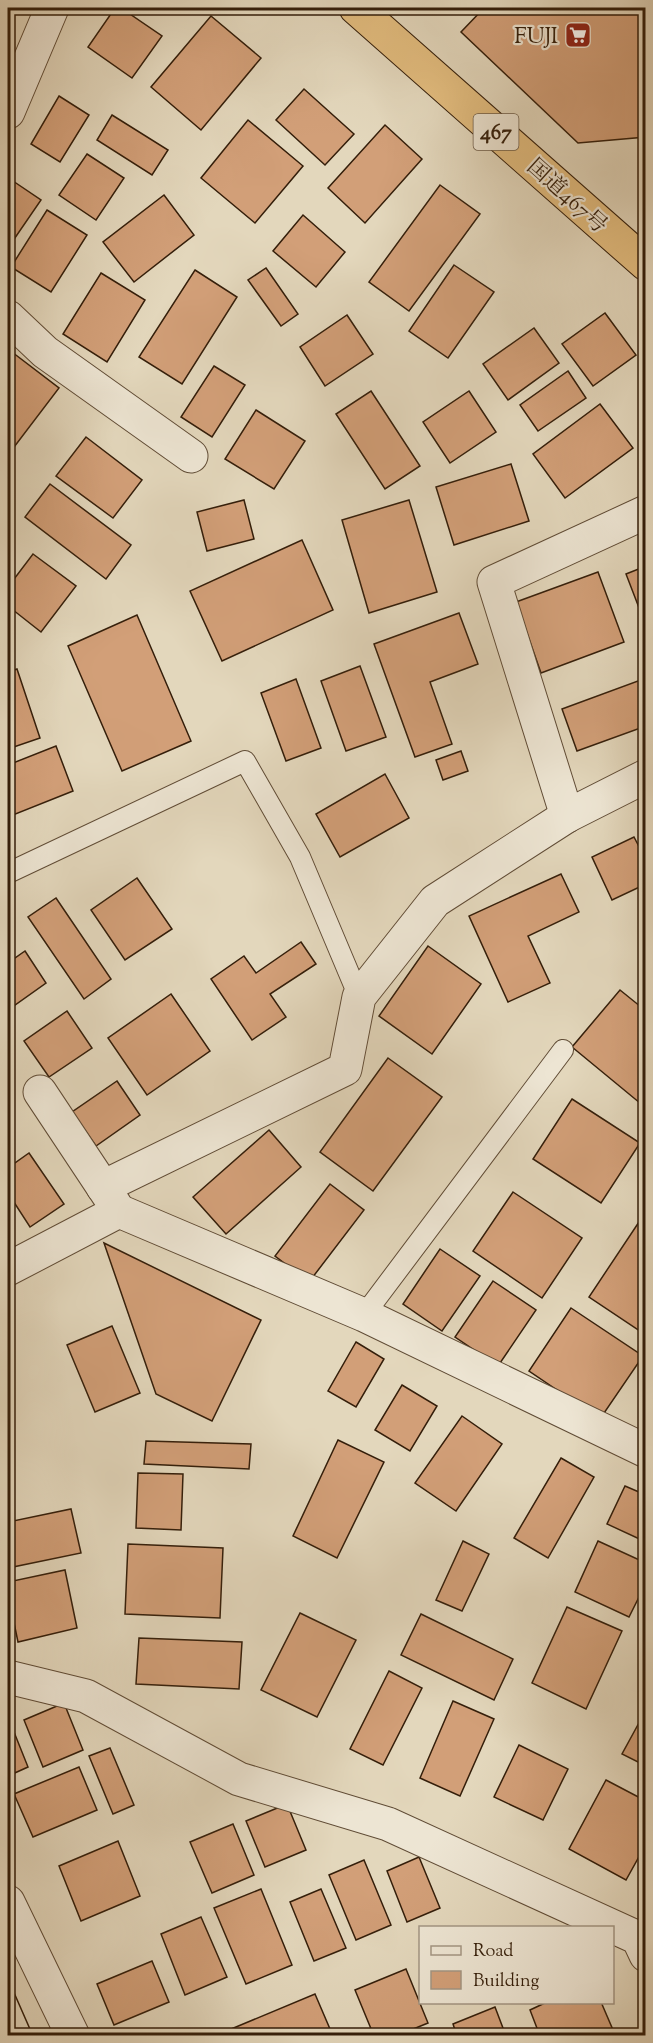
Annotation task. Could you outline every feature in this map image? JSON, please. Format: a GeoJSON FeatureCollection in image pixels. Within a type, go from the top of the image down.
{"type":"FeatureCollection","features":[{"type":"Feature","properties":{"kind":"highway","name":"国道467号"},"geometry":{"type":"LineString","coordinates":[[356,8],[645,264]]}},
{"type":"Feature","properties":{"kind":"street"},"geometry":{"type":"LineString","coordinates":[[8,112],[52,8]]}},
{"type":"Feature","properties":{"kind":"street"},"geometry":{"type":"LineString","coordinates":[[8,317],[45,352],[191,456]]}},
{"type":"Feature","properties":{"kind":"street"},"geometry":{"type":"LineString","coordinates":[[567,816],[494,582],[645,512]]}},
{"type":"Feature","properties":{"kind":"street"},"geometry":{"type":"LineString","coordinates":[[8,1269],[111,1199],[345,1069],[359,998],[435,901],[567,816],[645,776]]}},
{"type":"Feature","properties":{"kind":"street"},"geometry":{"type":"LineString","coordinates":[[40,1092],[111,1199],[641,1441]]}},
{"type":"Feature","properties":{"kind":"street"},"geometry":{"type":"LineString","coordinates":[[8,1677],[86,1696],[238,1779],[388,1824],[643,1939]]}},
{"type":"Feature","properties":{"kind":"street"},"geometry":{"type":"LineString","coordinates":[[8,1902],[73,2036]]}},
{"type":"Feature","properties":{"kind":"lane"},"geometry":{"type":"LineString","coordinates":[[8,873],[245,761],[300,857],[359,998]]}},
{"type":"Feature","properties":{"kind":"lane"},"geometry":{"type":"LineString","coordinates":[[364,1315],[562,1050]]}},
{"type":"Feature","properties":{"kind":"building"},"geometry":{"type":"Polygon","coordinates":[[[115,8],[121,8],[162,36],[132,78],[88,47],[115,8]]]}},
{"type":"Feature","properties":{"kind":"building"},"geometry":{"type":"Polygon","coordinates":[[[484,8],[646,8],[646,137],[578,143],[461,32],[484,8]]]}},
{"type":"Feature","properties":{"kind":"building"},"geometry":{"type":"Polygon","coordinates":[[[211,16],[261,58],[201,130],[151,87],[211,16]]]}},
{"type":"Feature","properties":{"kind":"building"},"geometry":{"type":"Polygon","coordinates":[[[304,89],[354,134],[325,165],[276,120],[304,89]]]}},
{"type":"Feature","properties":{"kind":"building"},"geometry":{"type":"Polygon","coordinates":[[[59,96],[89,115],[60,162],[31,144],[59,96]]]}},
{"type":"Feature","properties":{"kind":"building"},"geometry":{"type":"Polygon","coordinates":[[[112,115],[168,150],[152,175],[97,140],[112,115]]]}},
{"type":"Feature","properties":{"kind":"building"},"geometry":{"type":"Polygon","coordinates":[[[248,120],[303,166],[255,223],[201,178],[248,120]]]}},
{"type":"Feature","properties":{"kind":"building"},"geometry":{"type":"Polygon","coordinates":[[[385,125],[422,159],[365,223],[328,188],[385,125]]]}},
{"type":"Feature","properties":{"kind":"building"},"geometry":{"type":"Polygon","coordinates":[[[87,154],[124,178],[96,220],[59,195],[87,154]]]}},
{"type":"Feature","properties":{"kind":"building"},"geometry":{"type":"Polygon","coordinates":[[[10,179],[41,200],[8,248],[8,183],[10,179]]]}},
{"type":"Feature","properties":{"kind":"building"},"geometry":{"type":"Polygon","coordinates":[[[440,185],[480,214],[409,311],[369,282],[440,185]]]}},
{"type":"Feature","properties":{"kind":"building"},"geometry":{"type":"Polygon","coordinates":[[[164,195],[194,235],[134,282],[103,242],[164,195]]]}},
{"type":"Feature","properties":{"kind":"building"},"geometry":{"type":"Polygon","coordinates":[[[47,210],[87,235],[51,292],[11,267],[47,210]]]}},
{"type":"Feature","properties":{"kind":"building"},"geometry":{"type":"Polygon","coordinates":[[[303,215],[345,252],[316,287],[273,251],[303,215]]]}},
{"type":"Feature","properties":{"kind":"building"},"geometry":{"type":"Polygon","coordinates":[[[454,265],[494,292],[448,358],[409,331],[454,265]]]}},
{"type":"Feature","properties":{"kind":"building"},"geometry":{"type":"Polygon","coordinates":[[[266,268],[298,314],[281,326],[248,280],[266,268]]]}},
{"type":"Feature","properties":{"kind":"building"},"geometry":{"type":"Polygon","coordinates":[[[195,270],[237,297],[182,384],[139,357],[195,270]]]}},
{"type":"Feature","properties":{"kind":"building"},"geometry":{"type":"Polygon","coordinates":[[[101,273],[145,300],[107,362],[63,334],[101,273]]]}},
{"type":"Feature","properties":{"kind":"building"},"geometry":{"type":"Polygon","coordinates":[[[605,313],[636,355],[593,386],[562,344],[605,313]]]}},
{"type":"Feature","properties":{"kind":"building"},"geometry":{"type":"Polygon","coordinates":[[[347,315],[373,354],[325,386],[300,347],[347,315]]]}},
{"type":"Feature","properties":{"kind":"building"},"geometry":{"type":"Polygon","coordinates":[[[534,328],[559,363],[508,400],[483,364],[534,328]]]}},
{"type":"Feature","properties":{"kind":"building"},"geometry":{"type":"Polygon","coordinates":[[[8,349],[59,388],[8,455],[8,349]]]}},
{"type":"Feature","properties":{"kind":"building"},"geometry":{"type":"Polygon","coordinates":[[[214,366],[245,385],[212,437],[181,417],[214,366]]]}},
{"type":"Feature","properties":{"kind":"building"},"geometry":{"type":"Polygon","coordinates":[[[568,371],[586,398],[538,431],[520,405],[568,371]]]}},
{"type":"Feature","properties":{"kind":"building"},"geometry":{"type":"Polygon","coordinates":[[[371,391],[420,466],[385,489],[336,414],[371,391]]]}},
{"type":"Feature","properties":{"kind":"building"},"geometry":{"type":"Polygon","coordinates":[[[469,391],[496,432],[450,463],[423,422],[469,391]]]}},
{"type":"Feature","properties":{"kind":"building"},"geometry":{"type":"Polygon","coordinates":[[[600,404],[633,448],[565,498],[533,454],[600,404]]]}},
{"type":"Feature","properties":{"kind":"building"},"geometry":{"type":"Polygon","coordinates":[[[256,410],[305,441],[274,489],[225,459],[256,410]]]}},
{"type":"Feature","properties":{"kind":"building"},"geometry":{"type":"Polygon","coordinates":[[[86,437],[142,480],[113,518],[56,476],[86,437]]]}},
{"type":"Feature","properties":{"kind":"building"},"geometry":{"type":"Polygon","coordinates":[[[511,464],[529,521],[454,545],[436,487],[511,464]]]}},
{"type":"Feature","properties":{"kind":"building"},"geometry":{"type":"Polygon","coordinates":[[[50,484],[131,545],[106,579],[25,517],[50,484]]]}},
{"type":"Feature","properties":{"kind":"building"},"geometry":{"type":"Polygon","coordinates":[[[244,500],[254,539],[207,551],[197,512],[244,500]]]}},
{"type":"Feature","properties":{"kind":"building"},"geometry":{"type":"Polygon","coordinates":[[[409,500],[437,592],[369,613],[342,520],[409,500]]]}},
{"type":"Feature","properties":{"kind":"building"},"geometry":{"type":"Polygon","coordinates":[[[302,540],[333,610],[222,661],[190,591],[302,540]]]}},
{"type":"Feature","properties":{"kind":"building"},"geometry":{"type":"Polygon","coordinates":[[[33,554],[76,586],[41,632],[8,606],[8,587],[33,554]]]}},
{"type":"Feature","properties":{"kind":"building"},"geometry":{"type":"Polygon","coordinates":[[[646,566],[646,626],[626,574],[646,566]]]}},
{"type":"Feature","properties":{"kind":"building"},"geometry":{"type":"Polygon","coordinates":[[[598,572],[624,642],[541,673],[516,602],[598,572]]]}},
{"type":"Feature","properties":{"kind":"building"},"geometry":{"type":"Polygon","coordinates":[[[459,613],[478,664],[430,682],[452,744],[415,757],[374,644],[459,613]]]}},
{"type":"Feature","properties":{"kind":"building"},"geometry":{"type":"Polygon","coordinates":[[[137,615],[191,741],[122,771],[68,646],[137,615]]]}},
{"type":"Feature","properties":{"kind":"building"},"geometry":{"type":"Polygon","coordinates":[[[360,666],[386,737],[346,751],[321,681],[360,666]]]}},
{"type":"Feature","properties":{"kind":"building"},"geometry":{"type":"Polygon","coordinates":[[[17,669],[40,738],[8,749],[8,672],[17,669]]]}},
{"type":"Feature","properties":{"kind":"building"},"geometry":{"type":"Polygon","coordinates":[[[646,678],[646,726],[577,751],[562,709],[646,678]]]}},
{"type":"Feature","properties":{"kind":"building"},"geometry":{"type":"Polygon","coordinates":[[[296,679],[321,748],[286,761],[261,693],[296,679]]]}},
{"type":"Feature","properties":{"kind":"building"},"geometry":{"type":"Polygon","coordinates":[[[56,746],[73,791],[8,817],[8,765],[56,746]]]}},
{"type":"Feature","properties":{"kind":"building"},"geometry":{"type":"Polygon","coordinates":[[[461,751],[468,771],[443,780],[436,760],[461,751]]]}},
{"type":"Feature","properties":{"kind":"building"},"geometry":{"type":"Polygon","coordinates":[[[385,774],[409,818],[340,857],[316,814],[385,774]]]}},
{"type":"Feature","properties":{"kind":"building"},"geometry":{"type":"Polygon","coordinates":[[[634,837],[646,860],[646,884],[612,900],[592,857],[634,837]]]}},
{"type":"Feature","properties":{"kind":"building"},"geometry":{"type":"Polygon","coordinates":[[[561,874],[579,912],[528,936],[550,983],[508,1002],[469,916],[561,874]]]}},
{"type":"Feature","properties":{"kind":"building"},"geometry":{"type":"Polygon","coordinates":[[[137,878],[172,929],[125,960],[91,910],[137,878]]]}},
{"type":"Feature","properties":{"kind":"building"},"geometry":{"type":"Polygon","coordinates":[[[56,898],[111,979],[84,999],[28,917],[56,898]]]}},
{"type":"Feature","properties":{"kind":"building"},"geometry":{"type":"Polygon","coordinates":[[[301,942],[316,964],[270,994],[286,1017],[252,1040],[211,979],[244,956],[256,973],[301,942]]]}},
{"type":"Feature","properties":{"kind":"building"},"geometry":{"type":"Polygon","coordinates":[[[428,946],[481,984],[432,1054],[379,1016],[428,946]]]}},
{"type":"Feature","properties":{"kind":"building"},"geometry":{"type":"Polygon","coordinates":[[[25,951],[46,983],[8,1010],[8,963],[25,951]]]}},
{"type":"Feature","properties":{"kind":"building"},"geometry":{"type":"Polygon","coordinates":[[[620,990],[646,1011],[646,1108],[572,1047],[620,990]]]}},
{"type":"Feature","properties":{"kind":"building"},"geometry":{"type":"Polygon","coordinates":[[[171,994],[210,1051],[147,1095],[108,1038],[171,994]]]}},
{"type":"Feature","properties":{"kind":"building"},"geometry":{"type":"Polygon","coordinates":[[[67,1011],[92,1048],[49,1077],[24,1041],[67,1011]]]}},
{"type":"Feature","properties":{"kind":"building"},"geometry":{"type":"Polygon","coordinates":[[[388,1058],[442,1097],[373,1191],[320,1152],[388,1058]]]}},
{"type":"Feature","properties":{"kind":"building"},"geometry":{"type":"Polygon","coordinates":[[[117,1081],[140,1115],[96,1146],[72,1112],[117,1081]]]}},
{"type":"Feature","properties":{"kind":"building"},"geometry":{"type":"Polygon","coordinates":[[[572,1099],[640,1143],[601,1203],[533,1159],[572,1099]]]}},
{"type":"Feature","properties":{"kind":"building"},"geometry":{"type":"Polygon","coordinates":[[[269,1130],[301,1167],[226,1234],[193,1197],[269,1130]]]}},
{"type":"Feature","properties":{"kind":"building"},"geometry":{"type":"Polygon","coordinates":[[[29,1153],[64,1204],[30,1227],[8,1193],[8,1168],[29,1153]]]}},
{"type":"Feature","properties":{"kind":"building"},"geometry":{"type":"Polygon","coordinates":[[[330,1184],[364,1210],[309,1282],[275,1256],[330,1184]]]}},
{"type":"Feature","properties":{"kind":"building"},"geometry":{"type":"Polygon","coordinates":[[[513,1192],[582,1238],[542,1298],[473,1251],[513,1192]]]}},
{"type":"Feature","properties":{"kind":"building"},"geometry":{"type":"Polygon","coordinates":[[[643,1216],[646,1217],[646,1335],[589,1297],[643,1216]]]}},
{"type":"Feature","properties":{"kind":"building"},"geometry":{"type":"Polygon","coordinates":[[[104,1243],[261,1320],[212,1421],[156,1394],[104,1243]]]}},
{"type":"Feature","properties":{"kind":"building"},"geometry":{"type":"Polygon","coordinates":[[[440,1249],[480,1276],[442,1331],[403,1304],[440,1249]]]}},
{"type":"Feature","properties":{"kind":"building"},"geometry":{"type":"Polygon","coordinates":[[[493,1281],[536,1310],[498,1366],[455,1337],[493,1281]]]}},
{"type":"Feature","properties":{"kind":"building"},"geometry":{"type":"Polygon","coordinates":[[[571,1308],[643,1356],[600,1419],[529,1371],[571,1308]]]}},
{"type":"Feature","properties":{"kind":"building"},"geometry":{"type":"Polygon","coordinates":[[[112,1326],[140,1393],[95,1412],[67,1345],[112,1326]]]}},
{"type":"Feature","properties":{"kind":"building"},"geometry":{"type":"Polygon","coordinates":[[[356,1342],[384,1359],[356,1407],[328,1391],[356,1342]]]}},
{"type":"Feature","properties":{"kind":"building"},"geometry":{"type":"Polygon","coordinates":[[[402,1385],[437,1406],[410,1451],[375,1430],[402,1385]]]}},
{"type":"Feature","properties":{"kind":"building"},"geometry":{"type":"Polygon","coordinates":[[[462,1416],[502,1444],[456,1511],[415,1483],[462,1416]]]}},
{"type":"Feature","properties":{"kind":"building"},"geometry":{"type":"Polygon","coordinates":[[[338,1440],[384,1462],[337,1558],[293,1536],[338,1440]]]}},
{"type":"Feature","properties":{"kind":"building"},"geometry":{"type":"Polygon","coordinates":[[[146,1441],[251,1444],[249,1469],[144,1464],[146,1441]]]}},
{"type":"Feature","properties":{"kind":"building"},"geometry":{"type":"Polygon","coordinates":[[[561,1458],[594,1477],[548,1558],[514,1538],[561,1458]]]}},
{"type":"Feature","properties":{"kind":"building"},"geometry":{"type":"Polygon","coordinates":[[[138,1473],[183,1474],[181,1530],[136,1528],[138,1473]]]}},
{"type":"Feature","properties":{"kind":"building"},"geometry":{"type":"Polygon","coordinates":[[[625,1486],[646,1495],[646,1542],[607,1524],[625,1486]]]}},
{"type":"Feature","properties":{"kind":"building"},"geometry":{"type":"Polygon","coordinates":[[[71,1509],[81,1553],[8,1568],[8,1522],[71,1509]]]}},
{"type":"Feature","properties":{"kind":"building"},"geometry":{"type":"Polygon","coordinates":[[[463,1541],[489,1554],[462,1611],[436,1600],[463,1541]]]}},
{"type":"Feature","properties":{"kind":"building"},"geometry":{"type":"Polygon","coordinates":[[[598,1541],[646,1563],[646,1583],[629,1617],[575,1592],[598,1541]]]}},
{"type":"Feature","properties":{"kind":"building"},"geometry":{"type":"Polygon","coordinates":[[[128,1544],[223,1548],[220,1618],[125,1614],[128,1544]]]}},
{"type":"Feature","properties":{"kind":"building"},"geometry":{"type":"Polygon","coordinates":[[[65,1570],[77,1628],[18,1642],[8,1594],[8,1582],[65,1570]]]}},
{"type":"Feature","properties":{"kind":"building"},"geometry":{"type":"Polygon","coordinates":[[[567,1607],[622,1631],[586,1709],[532,1683],[567,1607]]]}},
{"type":"Feature","properties":{"kind":"building"},"geometry":{"type":"Polygon","coordinates":[[[300,1613],[356,1640],[317,1717],[261,1690],[300,1613]]]}},
{"type":"Feature","properties":{"kind":"building"},"geometry":{"type":"Polygon","coordinates":[[[421,1614],[513,1659],[494,1700],[401,1655],[421,1614]]]}},
{"type":"Feature","properties":{"kind":"building"},"geometry":{"type":"Polygon","coordinates":[[[139,1638],[242,1642],[239,1689],[136,1684],[139,1638]]]}},
{"type":"Feature","properties":{"kind":"building"},"geometry":{"type":"Polygon","coordinates":[[[389,1671],[422,1688],[383,1765],[350,1749],[389,1671]]]}},
{"type":"Feature","properties":{"kind":"building"},"geometry":{"type":"Polygon","coordinates":[[[453,1701],[494,1719],[460,1796],[420,1778],[453,1701]]]}},
{"type":"Feature","properties":{"kind":"building"},"geometry":{"type":"Polygon","coordinates":[[[64,1703],[83,1750],[43,1767],[24,1720],[64,1703]]]}},
{"type":"Feature","properties":{"kind":"building"},"geometry":{"type":"Polygon","coordinates":[[[646,1710],[646,1766],[622,1754],[646,1710]]]}},
{"type":"Feature","properties":{"kind":"building"},"geometry":{"type":"Polygon","coordinates":[[[8,1717],[28,1767],[8,1776],[8,1717]]]}},
{"type":"Feature","properties":{"kind":"building"},"geometry":{"type":"Polygon","coordinates":[[[519,1745],[568,1769],[543,1820],[494,1797],[519,1745]]]}},
{"type":"Feature","properties":{"kind":"building"},"geometry":{"type":"Polygon","coordinates":[[[110,1748],[134,1805],[113,1814],[89,1756],[110,1748]]]}},
{"type":"Feature","properties":{"kind":"building"},"geometry":{"type":"Polygon","coordinates":[[[79,1767],[97,1810],[33,1837],[14,1794],[79,1767]]]}},
{"type":"Feature","properties":{"kind":"building"},"geometry":{"type":"Polygon","coordinates":[[[606,1780],[646,1801],[646,1844],[626,1880],[569,1849],[606,1780]]]}},
{"type":"Feature","properties":{"kind":"building"},"geometry":{"type":"Polygon","coordinates":[[[287,1804],[306,1850],[265,1867],[246,1821],[287,1804]]]}},
{"type":"Feature","properties":{"kind":"building"},"geometry":{"type":"Polygon","coordinates":[[[233,1824],[254,1875],[212,1893],[190,1842],[233,1824]]]}},
{"type":"Feature","properties":{"kind":"building"},"geometry":{"type":"Polygon","coordinates":[[[118,1841],[140,1896],[81,1921],[59,1866],[118,1841]]]}},
{"type":"Feature","properties":{"kind":"building"},"geometry":{"type":"Polygon","coordinates":[[[419,1857],[440,1908],[407,1922],[387,1871],[419,1857]]]}},
{"type":"Feature","properties":{"kind":"building"},"geometry":{"type":"Polygon","coordinates":[[[364,1860],[391,1925],[356,1940],[329,1875],[364,1860]]]}},
{"type":"Feature","properties":{"kind":"building"},"geometry":{"type":"Polygon","coordinates":[[[261,1889],[292,1965],[246,1984],[214,1908],[261,1889]]]}},
{"type":"Feature","properties":{"kind":"building"},"geometry":{"type":"Polygon","coordinates":[[[321,1889],[346,1948],[314,1961],[290,1902],[321,1889]]]}},
{"type":"Feature","properties":{"kind":"building"},"geometry":{"type":"Polygon","coordinates":[[[201,1917],[227,1977],[185,1995],[161,1934],[201,1917]]]}},
{"type":"Feature","properties":{"kind":"building"},"geometry":{"type":"Polygon","coordinates":[[[152,1961],[169,2002],[114,2025],[97,1984],[152,1961]]]}},
{"type":"Feature","properties":{"kind":"building"},"geometry":{"type":"Polygon","coordinates":[[[406,1969],[428,2023],[396,2036],[374,2036],[355,1990],[406,1969]]]}},
{"type":"Feature","properties":{"kind":"building"},"geometry":{"type":"Polygon","coordinates":[[[315,1994],[333,2036],[225,2036],[224,2032],[315,1994]]]}},
{"type":"Feature","properties":{"kind":"building"},"geometry":{"type":"Polygon","coordinates":[[[543,2004],[602,2004],[613,2030],[601,2036],[540,2036],[530,2010],[543,2004]]]}},
{"type":"Feature","properties":{"kind":"building"},"geometry":{"type":"Polygon","coordinates":[[[495,2007],[506,2036],[457,2036],[453,2024],[495,2007]]]}},
{"type":"Feature","properties":{"kind":"tram line"},"geometry":{"type":"LineString","coordinates":[[8,1979],[33,2036]]}},
{"type":"Feature","properties":{"kind":"place","name":"FUJI"},"geometry":{"type":"Point","coordinates":[578,35]}}]}
